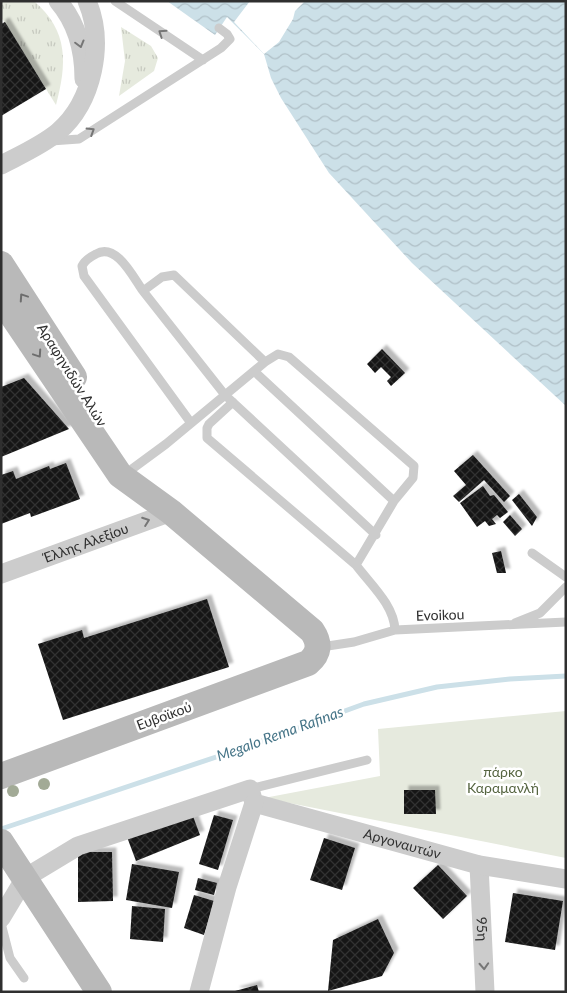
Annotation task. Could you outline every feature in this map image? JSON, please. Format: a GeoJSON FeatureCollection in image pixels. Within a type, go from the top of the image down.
{"type":"FeatureCollection","features":[{"type":"Feature","properties":{"kind":"street"},"geometry":{"type":"LineString","coordinates":[[58,1],[73,23],[80,41],[84,60],[82,97]]}},
{"type":"Feature","properties":{"kind":"street"},"geometry":{"type":"LineString","coordinates":[[1,165],[45,141],[68,121],[82,97],[90,80],[95,61],[96,41],[94,22],[87,1]]}},
{"type":"Feature","properties":{"kind":"street","name":"Αραφηνιδών Αλών"},"geometry":{"type":"LineString","coordinates":[[1,264],[46,332],[135,478],[171,512],[312,631],[318,642],[318,648]]}},
{"type":"Feature","properties":{"kind":"street","name":"Αραφηνιδών Αλών"},"geometry":{"type":"LineString","coordinates":[[1,299],[120,475],[135,478]]}},
{"type":"Feature","properties":{"kind":"street","name":"Έλλης Αλεξίου"},"geometry":{"type":"LineString","coordinates":[[1,574],[171,512]]}},
{"type":"Feature","properties":{"kind":"street","name":"Ευβοϊκού"},"geometry":{"type":"LineString","coordinates":[[1,776],[308,663],[317,653],[318,648]]}},
{"type":"Feature","properties":{"kind":"street"},"geometry":{"type":"LineString","coordinates":[[14,861],[78,846],[252,796]]}},
{"type":"Feature","properties":{"kind":"street"},"geometry":{"type":"LineString","coordinates":[[199,992],[252,796]]}},
{"type":"Feature","properties":{"kind":"street","name":"Αργοναυτών"},"geometry":{"type":"LineString","coordinates":[[252,796],[479,865],[566,879]]}},
{"type":"Feature","properties":{"kind":"street"},"geometry":{"type":"LineString","coordinates":[[1,918],[14,861]]}},
{"type":"Feature","properties":{"kind":"street"},"geometry":{"type":"LineString","coordinates":[[14,861],[99,992]]}},
{"type":"Feature","properties":{"kind":"street","name":"95η"},"geometry":{"type":"LineString","coordinates":[[479,865],[485,992]]}},
{"type":"Feature","properties":{"kind":"lane"},"geometry":{"type":"LineString","coordinates":[[115,1],[203,60]]}},
{"type":"Feature","properties":{"kind":"lane"},"geometry":{"type":"LineString","coordinates":[[45,141],[79,139],[203,60],[229,42],[229,36],[219,28]]}},
{"type":"Feature","properties":{"kind":"lane"},"geometry":{"type":"LineString","coordinates":[[191,423],[84,276],[82,266],[88,259],[100,252],[108,250],[115,255],[225,395],[376,535]]}},
{"type":"Feature","properties":{"kind":"lane"},"geometry":{"type":"LineString","coordinates":[[144,291],[162,277],[174,275],[265,362]]}},
{"type":"Feature","properties":{"kind":"lane"},"geometry":{"type":"LineString","coordinates":[[135,478],[166,444],[265,362],[278,354],[288,357],[411,462],[415,470],[413,478],[394,501],[376,535],[356,565]]}},
{"type":"Feature","properties":{"kind":"lane"},"geometry":{"type":"LineString","coordinates":[[254,371],[394,501]]}},
{"type":"Feature","properties":{"kind":"lane"},"geometry":{"type":"LineString","coordinates":[[232,402],[210,424],[206,433],[207,438],[356,565],[393,614],[395,630]]}},
{"type":"Feature","properties":{"kind":"lane"},"geometry":{"type":"LineString","coordinates":[[532,553],[566,577]]}},
{"type":"Feature","properties":{"kind":"lane"},"geometry":{"type":"LineString","coordinates":[[503,627],[537,615],[566,587]]}},
{"type":"Feature","properties":{"kind":"lane","name":"Evoikou"},"geometry":{"type":"LineString","coordinates":[[318,648],[354,642],[395,630],[503,627],[566,622]]}},
{"type":"Feature","properties":{"kind":"lane"},"geometry":{"type":"LineString","coordinates":[[252,796],[368,760]]}},
{"type":"Feature","properties":{"kind":"lane"},"geometry":{"type":"LineString","coordinates":[[1,923],[10,958],[24,978]]}},
{"type":"Feature","properties":{"kind":"green space"},"geometry":{"type":"Polygon","coordinates":[[[1,1],[34,1],[54,24],[59,36],[63,62],[60,90],[56,105],[1,17],[1,1]]]}},
{"type":"Feature","properties":{"kind":"green space"},"geometry":{"type":"Polygon","coordinates":[[[121,27],[151,46],[158,58],[154,71],[119,96],[125,61],[121,27]]]}},
{"type":"Feature","properties":{"kind":"green space","name":"πάρκο Καραμανλή"},"geometry":{"type":"Polygon","coordinates":[[[566,711],[566,858],[264,798],[380,776],[378,729],[566,711]]]}},
{"type":"Feature","properties":{"kind":"water"},"geometry":{"type":"Polygon","coordinates":[[[167,1],[566,1],[566,406],[412,263],[329,173],[281,98],[271,78],[264,54],[227,17],[215,35],[167,1]]]}},
{"type":"Feature","properties":{"kind":"pier"},"geometry":{"type":"Polygon","coordinates":[[[250,1],[305,1],[295,11],[293,19],[279,42],[264,54],[234,22],[250,1]]]}},
{"type":"Feature","properties":{"kind":"building"},"geometry":{"type":"Polygon","coordinates":[[[5,22],[46,89],[1,116],[1,24],[5,22]]]}},
{"type":"Feature","properties":{"kind":"building"},"geometry":{"type":"Polygon","coordinates":[[[382,349],[405,373],[391,386],[387,381],[391,377],[381,367],[375,373],[367,364],[382,349]]]}},
{"type":"Feature","properties":{"kind":"building"},"geometry":{"type":"Polygon","coordinates":[[[24,378],[69,429],[1,457],[1,387],[24,378]]]}},
{"type":"Feature","properties":{"kind":"building"},"geometry":{"type":"Polygon","coordinates":[[[473,455],[510,496],[504,502],[484,480],[459,502],[453,496],[466,485],[454,471],[473,455]]]}},
{"type":"Feature","properties":{"kind":"building"},"geometry":{"type":"Polygon","coordinates":[[[66,463],[80,499],[31,517],[30,513],[1,524],[1,475],[13,471],[16,479],[49,466],[50,469],[66,463]]]}},
{"type":"Feature","properties":{"kind":"building"},"geometry":{"type":"Polygon","coordinates":[[[483,486],[490,496],[494,495],[508,512],[500,518],[497,515],[492,519],[496,524],[489,526],[485,521],[477,527],[460,503],[483,486]]]}},
{"type":"Feature","properties":{"kind":"building"},"geometry":{"type":"Polygon","coordinates":[[[519,494],[537,517],[532,526],[512,500],[519,494]]]}},
{"type":"Feature","properties":{"kind":"building"},"geometry":{"type":"Polygon","coordinates":[[[510,515],[522,529],[515,536],[503,522],[510,515]]]}},
{"type":"Feature","properties":{"kind":"building"},"geometry":{"type":"Polygon","coordinates":[[[501,551],[506,573],[497,573],[492,553],[501,551]]]}},
{"type":"Feature","properties":{"kind":"building"},"geometry":{"type":"Polygon","coordinates":[[[207,599],[229,667],[63,720],[38,644],[82,630],[84,638],[207,599]]]}},
{"type":"Feature","properties":{"kind":"building"},"geometry":{"type":"Polygon","coordinates":[[[404,790],[435,790],[436,814],[404,814],[404,790]]]}},
{"type":"Feature","properties":{"kind":"building"},"geometry":{"type":"Polygon","coordinates":[[[191,811],[200,835],[136,861],[127,837],[191,811]]]}},
{"type":"Feature","properties":{"kind":"building"},"geometry":{"type":"Polygon","coordinates":[[[214,815],[233,820],[218,870],[199,864],[214,815]]]}},
{"type":"Feature","properties":{"kind":"building"},"geometry":{"type":"Polygon","coordinates":[[[324,838],[355,848],[342,890],[310,880],[324,838]]]}},
{"type":"Feature","properties":{"kind":"building"},"geometry":{"type":"Polygon","coordinates":[[[78,852],[112,852],[113,901],[78,902],[78,852]]]}},
{"type":"Feature","properties":{"kind":"building"},"geometry":{"type":"Polygon","coordinates":[[[132,864],[179,872],[172,908],[126,900],[132,864]]]}},
{"type":"Feature","properties":{"kind":"building"},"geometry":{"type":"Polygon","coordinates":[[[438,865],[467,896],[443,919],[413,888],[438,865]]]}},
{"type":"Feature","properties":{"kind":"building"},"geometry":{"type":"Polygon","coordinates":[[[198,878],[217,883],[214,895],[195,890],[198,878]]]}},
{"type":"Feature","properties":{"kind":"building"},"geometry":{"type":"Polygon","coordinates":[[[513,893],[563,901],[555,950],[505,942],[513,893]]]}},
{"type":"Feature","properties":{"kind":"building"},"geometry":{"type":"Polygon","coordinates":[[[194,895],[214,901],[204,935],[184,928],[194,895]]]}},
{"type":"Feature","properties":{"kind":"building"},"geometry":{"type":"Polygon","coordinates":[[[132,906],[165,909],[163,942],[130,939],[132,906]]]}},
{"type":"Feature","properties":{"kind":"building"},"geometry":{"type":"Polygon","coordinates":[[[378,919],[394,953],[382,976],[328,991],[333,940],[378,919]]]}},
{"type":"Feature","properties":{"kind":"building"},"geometry":{"type":"Polygon","coordinates":[[[257,985],[259,992],[235,991],[257,985]]]}},
{"type":"Feature","properties":{"kind":"waterway","name":"Megalo Rema Rafinas"},"geometry":{"type":"LineString","coordinates":[[1,829],[243,748],[364,704],[437,687],[510,679],[566,676]]}}]}
